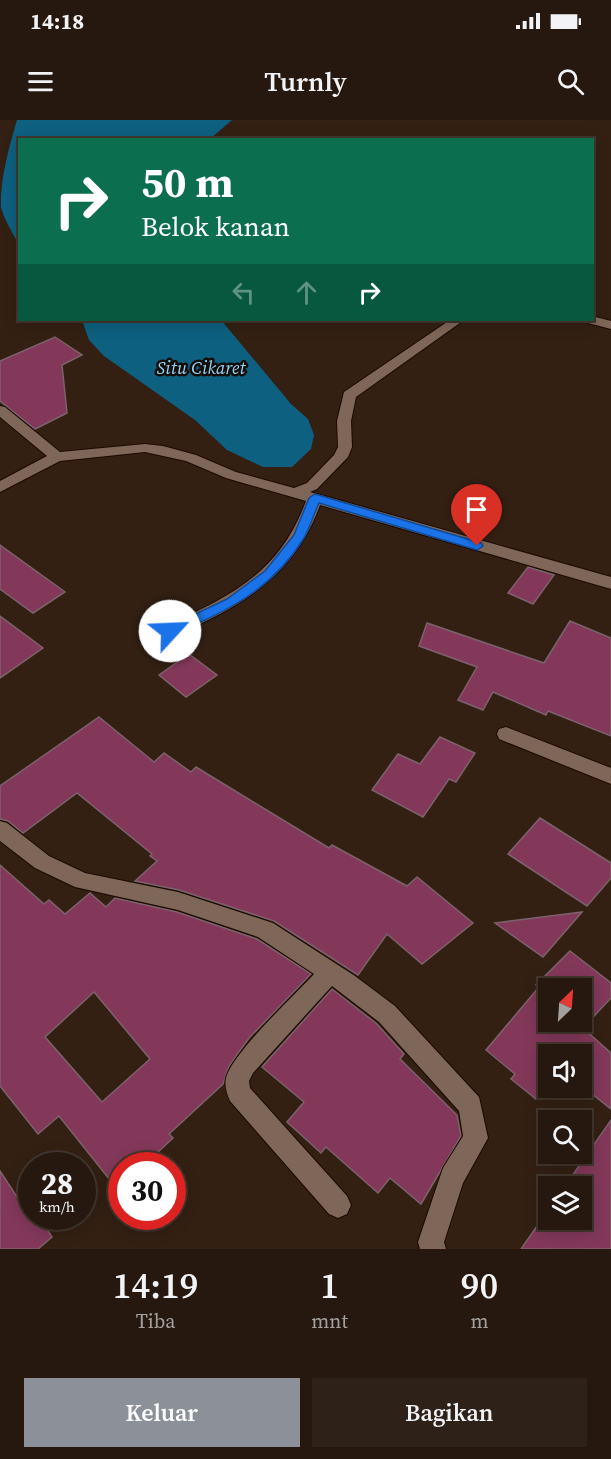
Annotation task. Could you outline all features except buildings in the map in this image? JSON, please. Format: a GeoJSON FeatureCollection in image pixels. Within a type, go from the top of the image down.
{"type":"FeatureCollection","features":[{"type":"Feature","properties":{"kind":"street"},"geometry":{"type":"LineString","coordinates":[[295,493],[312,486],[340,458],[345,447],[344,422],[350,395],[457,321]]}},
{"type":"Feature","properties":{"kind":"street"},"geometry":{"type":"LineString","coordinates":[[594,321],[611,325]]}},
{"type":"Feature","properties":{"kind":"street"},"geometry":{"type":"LineString","coordinates":[[0,410],[57,457]]}},
{"type":"Feature","properties":{"kind":"street"},"geometry":{"type":"LineString","coordinates":[[0,487],[57,457],[122,449],[163,450],[191,458],[231,475],[611,583]]}},
{"type":"Feature","properties":{"kind":"street"},"geometry":{"type":"LineString","coordinates":[[170,631],[232,602],[269,574],[299,536],[315,498]]}},
{"type":"Feature","properties":{"kind":"street"},"geometry":{"type":"LineString","coordinates":[[506,734],[611,776]]}},
{"type":"Feature","properties":{"kind":"street"},"geometry":{"type":"LineString","coordinates":[[0,829],[42,862],[82,881],[178,901],[265,930],[330,972],[387,1014],[470,1105],[476,1138],[452,1178],[431,1242],[433,1249]]}},
{"type":"Feature","properties":{"kind":"street"},"geometry":{"type":"LineString","coordinates":[[330,972],[246,1065],[237,1080],[238,1093],[338,1205]]}},
{"type":"Feature","properties":{"kind":"water"},"geometry":{"type":"Polygon","coordinates":[[[17,120],[232,120],[211,138],[18,138],[18,243],[6,222],[1,207],[8,152],[17,120]]]}},
{"type":"Feature","properties":{"kind":"water","name":"Situ Cikaret"},"geometry":{"type":"Polygon","coordinates":[[[82,321],[222,321],[291,404],[308,419],[314,435],[311,449],[292,467],[263,467],[227,450],[195,420],[104,356],[89,340],[82,321]]]}},
{"type":"Feature","properties":{"kind":"route"},"geometry":{"type":"LineString","coordinates":[[170,631],[232,602],[269,574],[299,536],[315,498],[477,546]]}}]}
